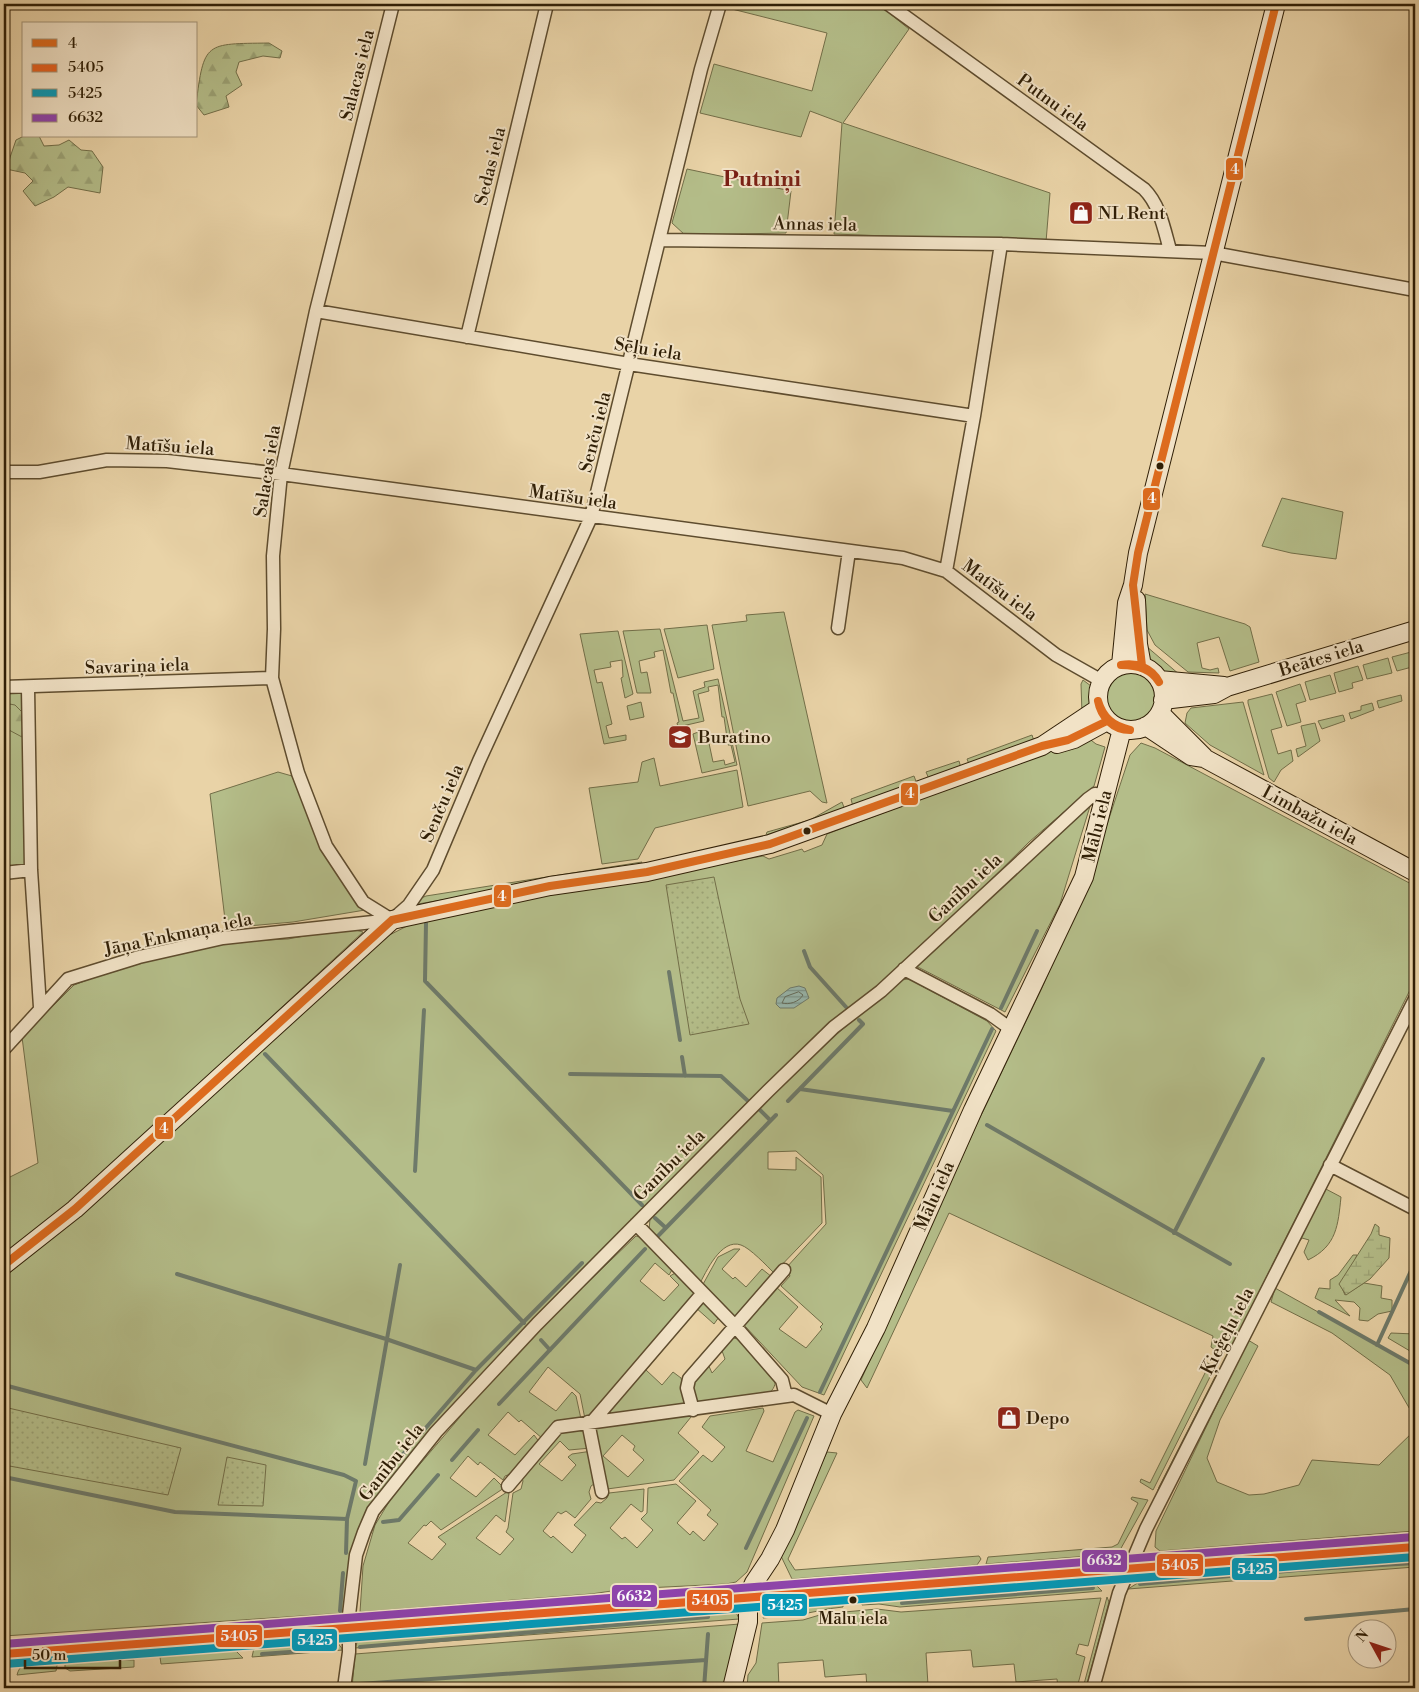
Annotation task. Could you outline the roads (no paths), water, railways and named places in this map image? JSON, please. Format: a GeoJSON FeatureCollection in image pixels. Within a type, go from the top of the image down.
{"type":"FeatureCollection","features":[{"type":"Feature","properties":{"kind":"main road"},"geometry":{"type":"LineString","coordinates":[[1122,666],[1127,603],[1133,585],[1138,553],[1276,4]]}},
{"type":"Feature","properties":{"kind":"main road"},"geometry":{"type":"LineString","coordinates":[[1133,585],[1142,666]]}},
{"type":"Feature","properties":{"kind":"main road","name":"Beātes iela"},"geometry":{"type":"LineString","coordinates":[[1162,706],[1214,694],[1227,687],[1415,630]]}},
{"type":"Feature","properties":{"kind":"main road"},"geometry":{"type":"LineString","coordinates":[[1122,666],[1142,666],[1158,680],[1162,706],[1146,726],[1130,730],[1110,719],[1098,690],[1102,681],[1114,669],[1122,666]]}},
{"type":"Feature","properties":{"kind":"main road","name":"Beātes iela"},"geometry":{"type":"LineString","coordinates":[[1158,680],[1227,687]]}},
{"type":"Feature","properties":{"kind":"main road","name":"Limbažu iela"},"geometry":{"type":"LineString","coordinates":[[1162,706],[1204,758]]}},
{"type":"Feature","properties":{"kind":"main road"},"geometry":{"type":"LineString","coordinates":[[4,1266],[75,1209],[392,920],[550,886],[647,872],[770,844],[1042,746],[1110,719]]}},
{"type":"Feature","properties":{"kind":"main road","name":"Mālu iela"},"geometry":{"type":"LineString","coordinates":[[732,1688],[748,1622],[748,1597],[785,1530],[832,1414],[876,1328],[945,1172],[1084,877],[1105,795],[1110,719]]}},
{"type":"Feature","properties":{"kind":"main road","name":"Limbažu iela"},"geometry":{"type":"LineString","coordinates":[[1146,726],[1186,753],[1204,758],[1415,872]]}},
{"type":"Feature","properties":{"kind":"main road"},"geometry":{"type":"LineString","coordinates":[[4,1654],[1415,1547]]}},
{"type":"Feature","properties":{"kind":"street","name":"Salacas iela"},"geometry":{"type":"LineString","coordinates":[[392,920],[363,902],[326,846],[298,772],[272,678],[274,629],[273,556],[281,474],[316,311],[393,4]]}},
{"type":"Feature","properties":{"kind":"street","name":"Sedas iela"},"geometry":{"type":"LineString","coordinates":[[468,336],[548,4]]}},
{"type":"Feature","properties":{"kind":"street","name":"Senču iela"},"geometry":{"type":"LineString","coordinates":[[392,920],[409,904],[433,870],[479,760],[592,517],[661,240],[701,68],[720,4]]}},
{"type":"Feature","properties":{"kind":"street","name":"Putnu iela"},"geometry":{"type":"LineString","coordinates":[[888,4],[1144,189],[1153,198],[1170,250]]}},
{"type":"Feature","properties":{"kind":"street","name":"Annas iela"},"geometry":{"type":"LineString","coordinates":[[661,240],[1001,244],[1170,250],[1213,253],[1415,290]]}},
{"type":"Feature","properties":{"kind":"street"},"geometry":{"type":"LineString","coordinates":[[946,571],[974,416],[1001,244]]}},
{"type":"Feature","properties":{"kind":"street","name":"Sēļu iela"},"geometry":{"type":"LineString","coordinates":[[316,311],[629,364],[974,416]]}},
{"type":"Feature","properties":{"kind":"street","name":"Matīšu iela"},"geometry":{"type":"LineString","coordinates":[[4,472],[39,472],[107,460],[167,461],[281,474],[903,558],[946,571],[1056,655],[1102,681]]}},
{"type":"Feature","properties":{"kind":"street"},"geometry":{"type":"LineString","coordinates":[[838,628],[849,551]]}},
{"type":"Feature","properties":{"kind":"street","name":"Savariņa iela"},"geometry":{"type":"LineString","coordinates":[[4,688],[272,678]]}},
{"type":"Feature","properties":{"kind":"street"},"geometry":{"type":"LineString","coordinates":[[28,688],[31,870],[40,1007]]}},
{"type":"Feature","properties":{"kind":"street","name":"Ganību iela"},"geometry":{"type":"LineString","coordinates":[[350,1627],[348,1615],[356,1555],[374,1511],[436,1432],[636,1224],[828,1034],[881,991],[1088,799],[1095,794],[1105,795]]}},
{"type":"Feature","properties":{"kind":"street"},"geometry":{"type":"LineString","coordinates":[[4,873],[31,870]]}},
{"type":"Feature","properties":{"kind":"street","name":"Jāņa Enkmaņa iela"},"geometry":{"type":"LineString","coordinates":[[4,1049],[19,1035],[40,1007],[68,979],[139,957],[223,938],[392,920]]}},
{"type":"Feature","properties":{"kind":"street"},"geometry":{"type":"LineString","coordinates":[[904,969],[990,1014],[1012,1029]]}},
{"type":"Feature","properties":{"kind":"street","name":"Ķieģeļu iela"},"geometry":{"type":"LineString","coordinates":[[1093,1688],[1119,1593],[1160,1500],[1415,999]]}},
{"type":"Feature","properties":{"kind":"street"},"geometry":{"type":"LineString","coordinates":[[1330,1165],[1415,1209]]}},
{"type":"Feature","properties":{"kind":"street"},"geometry":{"type":"LineString","coordinates":[[636,1224],[735,1326],[782,1380],[786,1396]]}},
{"type":"Feature","properties":{"kind":"street"},"geometry":{"type":"LineString","coordinates":[[694,1410],[687,1388],[689,1379],[784,1270]]}},
{"type":"Feature","properties":{"kind":"street"},"geometry":{"type":"LineString","coordinates":[[590,1422],[702,1294]]}},
{"type":"Feature","properties":{"kind":"street"},"geometry":{"type":"LineString","coordinates":[[508,1486],[558,1427],[794,1395],[832,1414]]}},
{"type":"Feature","properties":{"kind":"street"},"geometry":{"type":"LineString","coordinates":[[590,1422],[602,1492]]}},
{"type":"Feature","properties":{"kind":"street"},"geometry":{"type":"LineString","coordinates":[[344,1688],[350,1627]]}},
{"type":"Feature","properties":{"kind":"water"},"geometry":{"type":"Polygon","coordinates":[[[799,986],[805,988],[809,998],[794,1008],[780,1008],[776,1004],[777,998],[790,988],[799,986]]]}},
{"type":"Feature","properties":{"kind":"waterway"},"geometry":{"type":"LineString","coordinates":[[426,923],[425,981],[642,1205]]}},
{"type":"Feature","properties":{"kind":"waterway"},"geometry":{"type":"LineString","coordinates":[[1001,1008],[1037,931]]}},
{"type":"Feature","properties":{"kind":"waterway"},"geometry":{"type":"LineString","coordinates":[[804,951],[810,967],[846,1007]]}},
{"type":"Feature","properties":{"kind":"waterway"},"geometry":{"type":"LineString","coordinates":[[669,972],[680,1040]]}},
{"type":"Feature","properties":{"kind":"waterway"},"geometry":{"type":"LineString","coordinates":[[415,1171],[424,1010]]}},
{"type":"Feature","properties":{"kind":"waterway"},"geometry":{"type":"LineString","coordinates":[[788,1101],[863,1024],[859,1020]]}},
{"type":"Feature","properties":{"kind":"waterway"},"geometry":{"type":"LineString","coordinates":[[820,1392],[992,1029]]}},
{"type":"Feature","properties":{"kind":"waterway"},"geometry":{"type":"LineString","coordinates":[[265,1054],[524,1323]]}},
{"type":"Feature","properties":{"kind":"waterway"},"geometry":{"type":"LineString","coordinates":[[682,1057],[685,1076]]}},
{"type":"Feature","properties":{"kind":"waterway"},"geometry":{"type":"LineString","coordinates":[[1174,1233],[1263,1059]]}},
{"type":"Feature","properties":{"kind":"waterway"},"geometry":{"type":"LineString","coordinates":[[570,1074],[721,1076],[748,1101]]}},
{"type":"Feature","properties":{"kind":"waterway"},"geometry":{"type":"LineString","coordinates":[[800,1089],[953,1111]]}},
{"type":"Feature","properties":{"kind":"waterway"},"geometry":{"type":"LineString","coordinates":[[760,1110],[770,1120]]}},
{"type":"Feature","properties":{"kind":"waterway"},"geometry":{"type":"LineString","coordinates":[[657,1237],[776,1115]]}},
{"type":"Feature","properties":{"kind":"waterway"},"geometry":{"type":"LineString","coordinates":[[987,1125],[1230,1264]]}},
{"type":"Feature","properties":{"kind":"waterway"},"geometry":{"type":"LineString","coordinates":[[655,1218],[666,1228]]}},
{"type":"Feature","properties":{"kind":"waterway"},"geometry":{"type":"LineString","coordinates":[[499,1404],[645,1249]]}},
{"type":"Feature","properties":{"kind":"waterway"},"geometry":{"type":"LineString","coordinates":[[1377,1345],[1415,1262]]}},
{"type":"Feature","properties":{"kind":"waterway"},"geometry":{"type":"LineString","coordinates":[[378,1483],[476,1370],[582,1263]]}},
{"type":"Feature","properties":{"kind":"waterway"},"geometry":{"type":"LineString","coordinates":[[365,1464],[400,1265]]}},
{"type":"Feature","properties":{"kind":"waterway"},"geometry":{"type":"LineString","coordinates":[[177,1274],[386,1339],[476,1370]]}},
{"type":"Feature","properties":{"kind":"waterway"},"geometry":{"type":"LineString","coordinates":[[1319,1312],[1415,1366]]}},
{"type":"Feature","properties":{"kind":"waterway"},"geometry":{"type":"LineString","coordinates":[[541,1340],[550,1350]]}},
{"type":"Feature","properties":{"kind":"waterway"},"geometry":{"type":"LineString","coordinates":[[4,1385],[344,1475],[356,1481],[347,1519],[346,1553]]}},
{"type":"Feature","properties":{"kind":"waterway"},"geometry":{"type":"LineString","coordinates":[[746,1548],[807,1418]]}},
{"type":"Feature","properties":{"kind":"waterway"},"geometry":{"type":"LineString","coordinates":[[452,1460],[478,1430]]}},
{"type":"Feature","properties":{"kind":"waterway"},"geometry":{"type":"LineString","coordinates":[[383,1522],[399,1520],[438,1475]]}},
{"type":"Feature","properties":{"kind":"waterway"},"geometry":{"type":"LineString","coordinates":[[4,1477],[175,1512],[347,1519]]}},
{"type":"Feature","properties":{"kind":"waterway"},"geometry":{"type":"LineString","coordinates":[[1140,1584],[1298,1570],[1415,1563]]}},
{"type":"Feature","properties":{"kind":"waterway"},"geometry":{"type":"LineString","coordinates":[[340,1611],[343,1573]]}},
{"type":"Feature","properties":{"kind":"waterway"},"geometry":{"type":"LineString","coordinates":[[902,1603],[1093,1588]]}},
{"type":"Feature","properties":{"kind":"waterway"},"geometry":{"type":"LineString","coordinates":[[1306,1619],[1415,1609]]}},
{"type":"Feature","properties":{"kind":"waterway"},"geometry":{"type":"LineString","coordinates":[[360,1647],[708,1617]]}},
{"type":"Feature","properties":{"kind":"waterway"},"geometry":{"type":"LineString","coordinates":[[704,1688],[708,1634]]}},
{"type":"Feature","properties":{"kind":"waterway"},"geometry":{"type":"LineString","coordinates":[[262,1654],[331,1649]]}},
{"type":"Feature","properties":{"kind":"waterway"},"geometry":{"type":"LineString","coordinates":[[359,1684],[706,1660]]}},
{"type":"Feature","properties":{"kind":"waterway"},"geometry":{"type":"LineString","coordinates":[[325,1688],[329,1684]]}},
{"type":"Feature","properties":{"kind":"place","name":"NL Rent"},"geometry":{"type":"Point","coordinates":[1081,213]}},
{"type":"Feature","properties":{"kind":"place","name":"Buratino"},"geometry":{"type":"Point","coordinates":[680,737]}},
{"type":"Feature","properties":{"kind":"place","name":"Depo"},"geometry":{"type":"Point","coordinates":[1009,1418]}},
{"type":"Feature","properties":{"kind":"place","name":"Mālu iela"},"geometry":{"type":"Point","coordinates":[853,1600]}},
{"type":"Feature","properties":{"kind":"district","name":"Putniņi"},"geometry":{"type":"Point","coordinates":[762,178]}}]}
